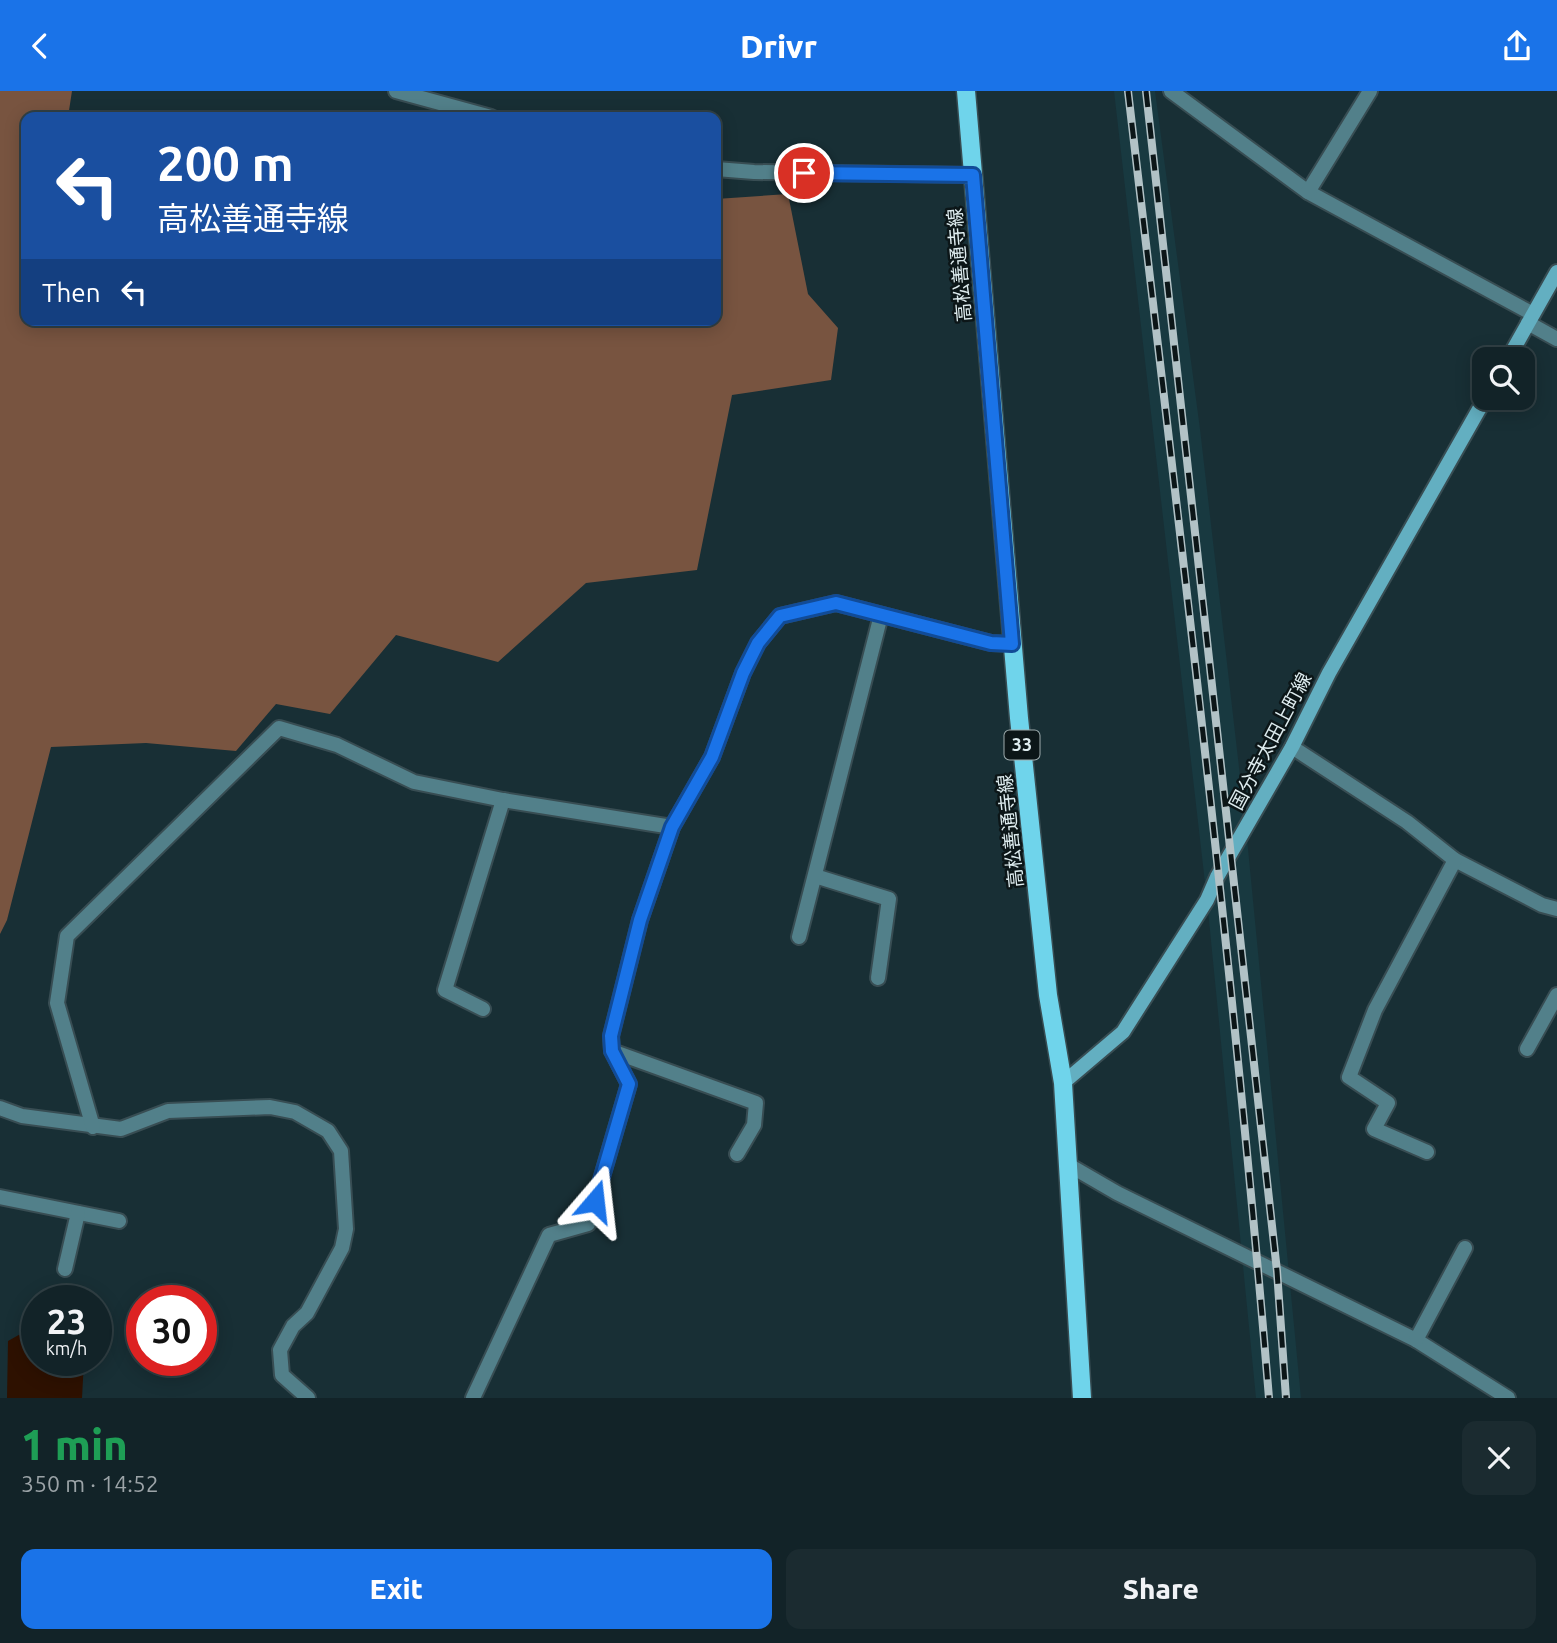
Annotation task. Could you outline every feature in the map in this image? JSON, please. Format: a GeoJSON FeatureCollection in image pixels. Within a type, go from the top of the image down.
{"type":"FeatureCollection","features":[{"type":"Feature","properties":{"kind":"main road","name":"高松善通寺線"},"geometry":{"type":"LineString","coordinates":[[966,91],[1012,644],[1048,995],[1063,1083],[1082,1398]]}},
{"type":"Feature","properties":{"kind":"main road"},"geometry":{"type":"LineString","coordinates":[[1515,347],[1557,272]]}},
{"type":"Feature","properties":{"kind":"main road","name":"国分寺太田上町線"},"geometry":{"type":"LineString","coordinates":[[1063,1083],[1123,1032],[1207,900],[1217,877],[1292,747],[1329,673],[1479,410]]}},
{"type":"Feature","properties":{"kind":"street"},"geometry":{"type":"LineString","coordinates":[[396,91],[473,112]]}},
{"type":"Feature","properties":{"kind":"street"},"geometry":{"type":"LineString","coordinates":[[1171,91],[1308,192],[1530,319],[1557,339]]}},
{"type":"Feature","properties":{"kind":"street"},"geometry":{"type":"LineString","coordinates":[[1308,192],[1370,91]]}},
{"type":"Feature","properties":{"kind":"street"},"geometry":{"type":"LineString","coordinates":[[721,169],[973,175]]}},
{"type":"Feature","properties":{"kind":"street"},"geometry":{"type":"LineString","coordinates":[[473,1398],[549,1235],[588,1224],[629,1084],[612,1051],[611,1036],[640,920],[672,827],[712,757],[743,673],[758,643],[780,616],[836,603],[991,643],[1012,644]]}},
{"type":"Feature","properties":{"kind":"street"},"geometry":{"type":"LineString","coordinates":[[799,937],[881,615]]}},
{"type":"Feature","properties":{"kind":"street"},"geometry":{"type":"LineString","coordinates":[[93,1127],[57,1003],[67,936],[279,728],[337,745],[414,782],[503,800],[672,827]]}},
{"type":"Feature","properties":{"kind":"street"},"geometry":{"type":"LineString","coordinates":[[1292,747],[1407,821],[1455,860],[1542,905],[1557,909]]}},
{"type":"Feature","properties":{"kind":"street"},"geometry":{"type":"LineString","coordinates":[[483,1009],[444,990],[503,800]]}},
{"type":"Feature","properties":{"kind":"street"},"geometry":{"type":"LineString","coordinates":[[1427,1153],[1374,1129],[1388,1103],[1349,1077],[1375,1010],[1455,860]]}},
{"type":"Feature","properties":{"kind":"street"},"geometry":{"type":"LineString","coordinates":[[815,876],[889,899],[878,978]]}},
{"type":"Feature","properties":{"kind":"street"},"geometry":{"type":"LineString","coordinates":[[1527,1049],[1557,995]]}},
{"type":"Feature","properties":{"kind":"street"},"geometry":{"type":"LineString","coordinates":[[612,1051],[755,1103],[754,1125],[737,1154]]}},
{"type":"Feature","properties":{"kind":"street"},"geometry":{"type":"LineString","coordinates":[[0,1108],[22,1116],[121,1129],[168,1111],[270,1107],[296,1112],[328,1131],[341,1151],[346,1229],[342,1248],[307,1313],[293,1326],[280,1350],[282,1375],[308,1398]]}},
{"type":"Feature","properties":{"kind":"street"},"geometry":{"type":"LineString","coordinates":[[1067,1164],[1117,1193],[1416,1340],[1508,1398]]}},
{"type":"Feature","properties":{"kind":"street"},"geometry":{"type":"LineString","coordinates":[[0,1197],[119,1221]]}},
{"type":"Feature","properties":{"kind":"street"},"geometry":{"type":"LineString","coordinates":[[65,1269],[78,1213]]}},
{"type":"Feature","properties":{"kind":"street"},"geometry":{"type":"LineString","coordinates":[[1416,1340],[1465,1248]]}},
{"type":"Feature","properties":{"kind":"shaded area"},"geometry":{"type":"Polygon","coordinates":[[[0,91],[72,91],[69,112],[21,112],[21,326],[721,326],[721,199],[788,194],[808,294],[838,328],[831,380],[732,395],[697,570],[586,583],[498,662],[396,635],[330,714],[276,704],[236,751],[146,743],[51,747],[7,920],[0,934],[0,91]]]}},
{"type":"Feature","properties":{"kind":"shaded area"},"geometry":{"type":"Polygon","coordinates":[[[1114,91],[1155,91],[1200,429],[1246,828],[1301,1398],[1256,1398],[1207,900],[1114,91]]]}},
{"type":"Feature","properties":{"kind":"shaded area"},"geometry":{"type":"Polygon","coordinates":[[[21,1334],[21,1376],[83,1376],[82,1398],[7,1398],[8,1341],[21,1334]]]}},
{"type":"Feature","properties":{"kind":"railway"},"geometry":{"type":"LineString","coordinates":[[1128,91],[1222,907],[1269,1398]]}},
{"type":"Feature","properties":{"kind":"railway"},"geometry":{"type":"LineString","coordinates":[[1146,91],[1277,1271],[1286,1398]]}},
{"type":"Feature","properties":{"kind":"route"},"geometry":{"type":"LineString","coordinates":[[595,1201],[629,1084],[612,1051],[611,1036],[640,920],[672,827],[712,757],[743,673],[758,643],[780,616],[836,603],[991,643],[1012,644],[973,175],[804,173]]}}]}
